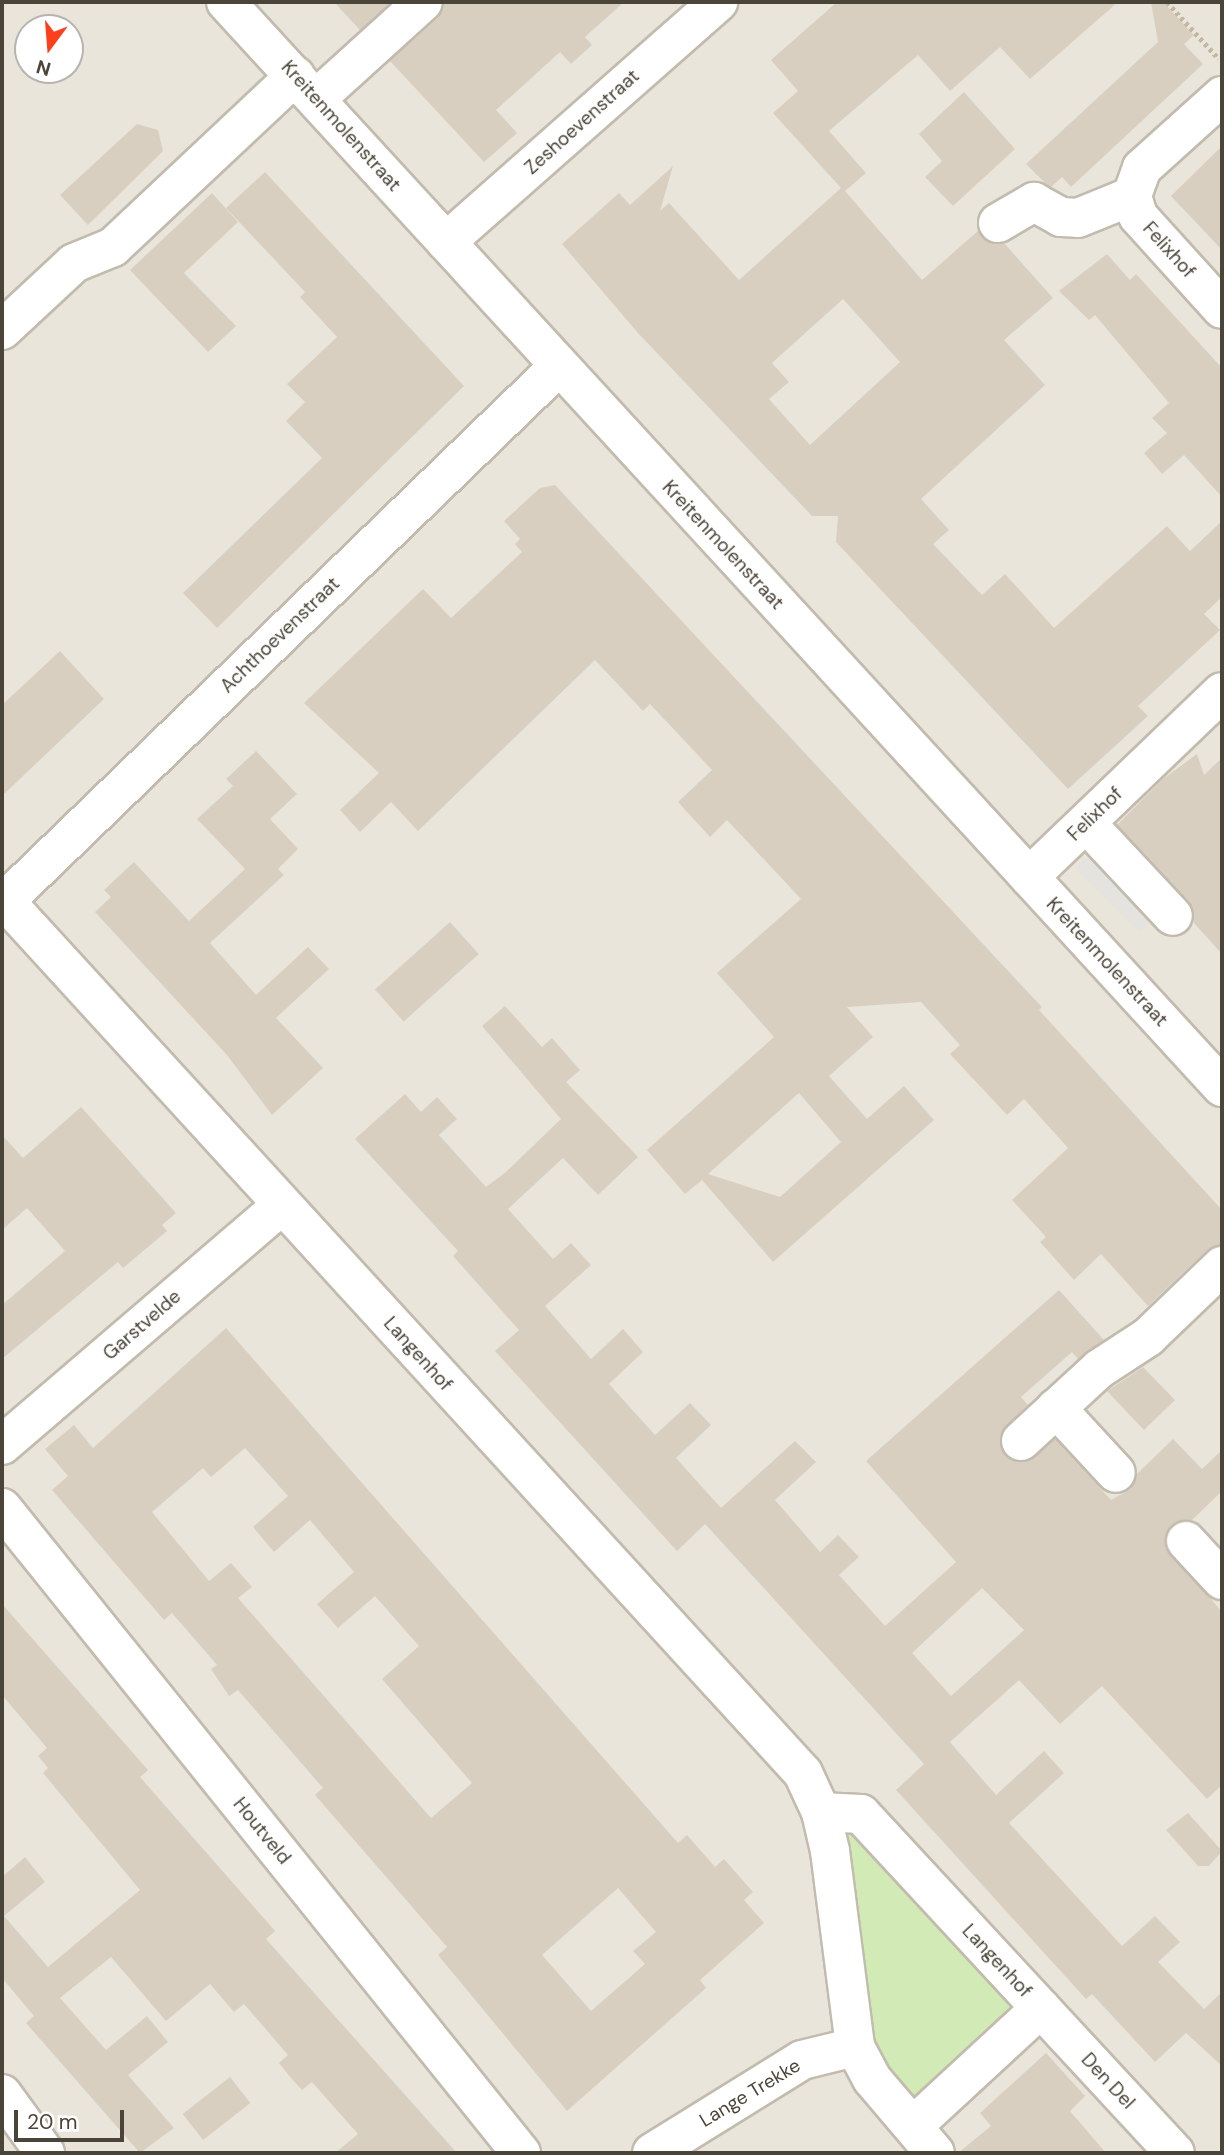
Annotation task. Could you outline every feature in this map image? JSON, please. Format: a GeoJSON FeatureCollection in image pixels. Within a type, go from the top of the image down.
{"type":"FeatureCollection","features":[{"type":"Feature","properties":{"kind":"street","name":"Kreitenmolenstraat"},"geometry":{"type":"LineString","coordinates":[[226,2],[558,367],[1222,1087]]}},
{"type":"Feature","properties":{"kind":"street"},"geometry":{"type":"LineString","coordinates":[[2,330],[74,262],[113,247],[306,88],[423,2]]}},
{"type":"Feature","properties":{"kind":"street","name":"Zeshoevenstraat"},"geometry":{"type":"LineString","coordinates":[[446,242],[718,2]]}},
{"type":"Feature","properties":{"kind":"street"},"geometry":{"type":"LineString","coordinates":[[998,223],[1034,202],[1061,217],[1078,218],[1132,196],[1142,168],[1222,96]]}},
{"type":"Feature","properties":{"kind":"street","name":"Felixhof"},"geometry":{"type":"LineString","coordinates":[[1132,196],[1138,216],[1222,309]]}},
{"type":"Feature","properties":{"kind":"street","name":"Achthoevenstraat"},"geometry":{"type":"LineString","coordinates":[[3,902],[558,367]]}},
{"type":"Feature","properties":{"kind":"street","name":"Felixhof"},"geometry":{"type":"LineString","coordinates":[[1029,877],[1222,692]]}},
{"type":"Feature","properties":{"kind":"street"},"geometry":{"type":"LineString","coordinates":[[1086,823],[1173,916]]}},
{"type":"Feature","properties":{"kind":"street","name":"Langenhof"},"geometry":{"type":"LineString","coordinates":[[3,902],[803,1773],[821,1812],[830,1851],[855,2048],[873,2079],[924,2140],[1041,2008],[861,1814],[821,1812]]}},
{"type":"Feature","properties":{"kind":"street","name":"Garstvelde"},"geometry":{"type":"LineString","coordinates":[[2,1445],[282,1205]]}},
{"type":"Feature","properties":{"kind":"street"},"geometry":{"type":"LineString","coordinates":[[1021,1441],[1099,1369],[1148,1337],[1222,1266]]}},
{"type":"Feature","properties":{"kind":"street"},"geometry":{"type":"LineString","coordinates":[[1056,1408],[1116,1473]]}},
{"type":"Feature","properties":{"kind":"street","name":"Houtveld"},"geometry":{"type":"LineString","coordinates":[[2,1508],[522,2153]]}},
{"type":"Feature","properties":{"kind":"street"},"geometry":{"type":"LineString","coordinates":[[1186,1541],[1222,1580]]}},
{"type":"Feature","properties":{"kind":"street","name":"Den Del"},"geometry":{"type":"LineString","coordinates":[[1041,2008],[1175,2153]]}},
{"type":"Feature","properties":{"kind":"street","name":"Lange Trekke"},"geometry":{"type":"LineString","coordinates":[[652,2153],[802,2060],[855,2048]]}},
{"type":"Feature","properties":{"kind":"street"},"geometry":{"type":"LineString","coordinates":[[2,2094],[45,2153]]}},
{"type":"Feature","properties":{"kind":"path"},"geometry":{"type":"LineString","coordinates":[[1167,2],[1222,62]]}},
{"type":"Feature","properties":{"kind":"shaded area"},"geometry":{"type":"Polygon","coordinates":[[[2,2],[1222,2],[1222,2153],[2,2153],[2,2]]]}},
{"type":"Feature","properties":{"kind":"shaded area"},"geometry":{"type":"Polygon","coordinates":[[[1094,850],[1158,914],[1139,932],[1076,868],[1094,850]]]}},
{"type":"Feature","properties":{"kind":"green space"},"geometry":{"type":"Polygon","coordinates":[[[849,1829],[1017,2012],[915,2104],[873,2044],[845,1831],[849,1829]]]}},
{"type":"Feature","properties":{"kind":"building"},"geometry":{"type":"Polygon","coordinates":[[[334,2],[391,2],[360,30],[334,2]]]}},
{"type":"Feature","properties":{"kind":"building"},"geometry":{"type":"Polygon","coordinates":[[[444,2],[624,2],[585,37],[592,45],[571,64],[560,52],[496,110],[517,133],[484,162],[390,61],[438,18],[444,2]]]}},
{"type":"Feature","properties":{"kind":"building"},"geometry":{"type":"Polygon","coordinates":[[[837,2],[1118,2],[1030,79],[1000,47],[950,91],[918,55],[829,131],[866,173],[845,191],[922,280],[978,231],[988,242],[1004,243],[1053,298],[1004,340],[1045,385],[921,499],[949,530],[933,544],[982,595],[1005,574],[1054,628],[1167,526],[1190,551],[1222,521],[1222,597],[1204,614],[1220,630],[1138,706],[1148,716],[1068,789],[836,542],[838,516],[812,516],[638,333],[562,244],[619,193],[630,205],[673,166],[660,211],[669,203],[739,280],[841,188],[773,113],[798,91],[771,60],[837,2]],[[843,299],[772,363],[789,382],[769,399],[810,445],[900,362],[843,299]]]}},
{"type":"Feature","properties":{"kind":"building"},"geometry":{"type":"Polygon","coordinates":[[[1151,2],[1163,2],[1194,35],[1184,44],[1203,64],[1071,187],[1062,177],[1051,187],[1026,164],[1158,42],[1151,2]]]}},
{"type":"Feature","properties":{"kind":"building"},"geometry":{"type":"Polygon","coordinates":[[[964,92],[1015,149],[953,206],[925,177],[942,161],[919,134],[964,92]]]}},
{"type":"Feature","properties":{"kind":"building"},"geometry":{"type":"Polygon","coordinates":[[[137,124],[158,130],[163,151],[88,225],[60,195],[137,124]]]}},
{"type":"Feature","properties":{"kind":"building"},"geometry":{"type":"Polygon","coordinates":[[[1222,146],[1222,250],[1171,196],[1222,146]]]}},
{"type":"Feature","properties":{"kind":"building"},"geometry":{"type":"Polygon","coordinates":[[[265,172],[464,386],[217,628],[183,593],[322,458],[286,421],[305,402],[287,384],[337,337],[300,297],[305,292],[226,208],[265,172]]]}},
{"type":"Feature","properties":{"kind":"building"},"geometry":{"type":"Polygon","coordinates":[[[212,193],[238,222],[184,273],[236,326],[208,352],[130,270],[212,193]]]}},
{"type":"Feature","properties":{"kind":"building"},"geometry":{"type":"Polygon","coordinates":[[[1107,254],[1130,280],[1136,274],[1222,368],[1222,497],[1184,455],[1162,474],[1144,453],[1167,433],[1152,418],[1169,403],[1095,315],[1089,320],[1059,291],[1107,254]]]}},
{"type":"Feature","properties":{"kind":"building"},"geometry":{"type":"Polygon","coordinates":[[[555,485],[1042,1007],[1039,1010],[1222,1210],[1222,1245],[1207,1250],[1148,1306],[1101,1254],[1074,1280],[1040,1242],[1046,1237],[1012,1200],[1068,1148],[1024,1099],[1007,1115],[950,1054],[960,1045],[921,1002],[847,1007],[873,1037],[829,1076],[867,1119],[904,1086],[934,1120],[773,1262],[702,1180],[685,1194],[647,1150],[774,1037],[717,973],[801,899],[727,820],[710,837],[678,802],[712,770],[650,704],[643,711],[595,660],[418,831],[391,802],[360,832],[340,810],[379,773],[304,703],[423,589],[451,618],[522,552],[515,544],[520,539],[504,521],[540,488],[555,485]],[[799,1093],[708,1174],[780,1197],[841,1142],[799,1093]]]}},
{"type":"Feature","properties":{"kind":"building"},"geometry":{"type":"Polygon","coordinates":[[[60,651],[104,699],[2,796],[2,705],[60,651]]]}},
{"type":"Feature","properties":{"kind":"building"},"geometry":{"type":"Polygon","coordinates":[[[256,751],[297,794],[270,819],[298,849],[278,869],[284,875],[210,943],[256,995],[308,947],[329,969],[276,1018],[323,1068],[272,1115],[227,1055],[95,912],[111,897],[104,890],[134,862],[189,921],[245,869],[197,819],[233,786],[226,779],[256,751]]]}},
{"type":"Feature","properties":{"kind":"building"},"geometry":{"type":"Polygon","coordinates":[[[1197,754],[1204,775],[1222,758],[1222,954],[1194,923],[1189,901],[1117,825],[1163,779],[1197,754]]]}},
{"type":"Feature","properties":{"kind":"building"},"geometry":{"type":"Polygon","coordinates":[[[450,922],[479,954],[404,1022],[375,990],[450,922]]]}},
{"type":"Feature","properties":{"kind":"building"},"geometry":{"type":"Polygon","coordinates":[[[505,1006],[542,1047],[552,1038],[580,1070],[566,1082],[638,1157],[598,1195],[563,1158],[508,1209],[553,1259],[571,1243],[591,1265],[545,1306],[591,1359],[623,1329],[643,1352],[609,1384],[655,1435],[690,1403],[711,1425],[676,1458],[721,1508],[795,1441],[816,1462],[775,1500],[820,1552],[838,1535],[859,1557],[839,1575],[885,1626],[956,1562],[866,1461],[1059,1290],[1104,1340],[1078,1359],[1072,1352],[1021,1397],[1028,1405],[1000,1435],[1005,1456],[1026,1462],[1055,1439],[1111,1500],[1131,1489],[1137,1474],[1173,1439],[1202,1469],[1222,1450],[1222,1491],[1192,1520],[1171,1525],[1165,1545],[1222,1612],[1222,1785],[1207,1799],[1102,1686],[1060,1724],[1019,1680],[950,1742],[996,1795],[1044,1751],[1064,1773],[1009,1823],[1122,1946],[1155,1916],[1180,1942],[1158,1962],[1204,2009],[1222,1992],[1222,2066],[1186,2033],[1155,2062],[1092,1994],[1086,1999],[896,1790],[924,1764],[772,1597],[705,1524],[677,1551],[495,1351],[519,1330],[453,1256],[458,1251],[355,1139],[405,1094],[421,1112],[437,1097],[457,1119],[439,1135],[486,1187],[506,1172],[561,1119],[482,1026],[505,1006]],[[982,1588],[912,1653],[951,1696],[1024,1630],[982,1588]]]}},
{"type":"Feature","properties":{"kind":"building"},"geometry":{"type":"Polygon","coordinates":[[[81,1107],[176,1213],[162,1225],[167,1231],[123,1268],[118,1262],[2,1359],[2,1305],[65,1251],[27,1208],[2,1230],[2,1135],[23,1158],[81,1107]]]}},
{"type":"Feature","properties":{"kind":"building"},"geometry":{"type":"Polygon","coordinates":[[[226,1328],[678,1843],[687,1835],[715,1867],[724,1859],[753,1892],[744,1900],[764,1923],[700,1980],[706,1988],[567,2111],[438,1955],[447,1947],[315,1795],[323,1788],[238,1690],[229,1696],[211,1669],[217,1665],[172,1613],[164,1620],[52,1490],[68,1476],[45,1449],[74,1425],[93,1448],[226,1328]],[[245,1448],[211,1477],[203,1468],[152,1512],[209,1581],[231,1563],[252,1587],[238,1598],[431,1818],[472,1783],[382,1679],[419,1646],[375,1596],[338,1628],[317,1604],[354,1572],[310,1520],[274,1552],[253,1527],[288,1496],[245,1448]],[[618,1888],[542,1955],[591,2011],[645,1964],[633,1951],[656,1932],[618,1888]]]}},
{"type":"Feature","properties":{"kind":"building"},"geometry":{"type":"Polygon","coordinates":[[[1143,1367],[1175,1400],[1144,1430],[1107,1391],[1143,1367]]]}},
{"type":"Feature","properties":{"kind":"building"},"geometry":{"type":"Polygon","coordinates":[[[2,1604],[148,1770],[140,1777],[275,1931],[266,1939],[457,2153],[335,2153],[358,2134],[312,2082],[302,2090],[291,2078],[279,2063],[288,2055],[244,2004],[234,2012],[210,1984],[166,2021],[111,1957],[60,1998],[106,2050],[147,2016],[168,2042],[128,2075],[174,2128],[140,2153],[26,2023],[34,2016],[2,1978],[2,1877],[25,1857],[45,1882],[4,1916],[48,1967],[140,1890],[43,1773],[48,1768],[38,1756],[47,1748],[2,1695],[2,1604]]]}},
{"type":"Feature","properties":{"kind":"building"},"geometry":{"type":"Polygon","coordinates":[[[1188,1813],[1222,1851],[1209,1866],[1198,1866],[1166,1830],[1188,1813]]]}},
{"type":"Feature","properties":{"kind":"building"},"geometry":{"type":"Polygon","coordinates":[[[1046,2053],[1085,2096],[1070,2111],[1106,2153],[958,2153],[991,2126],[980,2113],[1046,2053]]]}},
{"type":"Feature","properties":{"kind":"building"},"geometry":{"type":"Polygon","coordinates":[[[230,2077],[250,2103],[203,2140],[183,2114],[230,2077]]]}}]}
